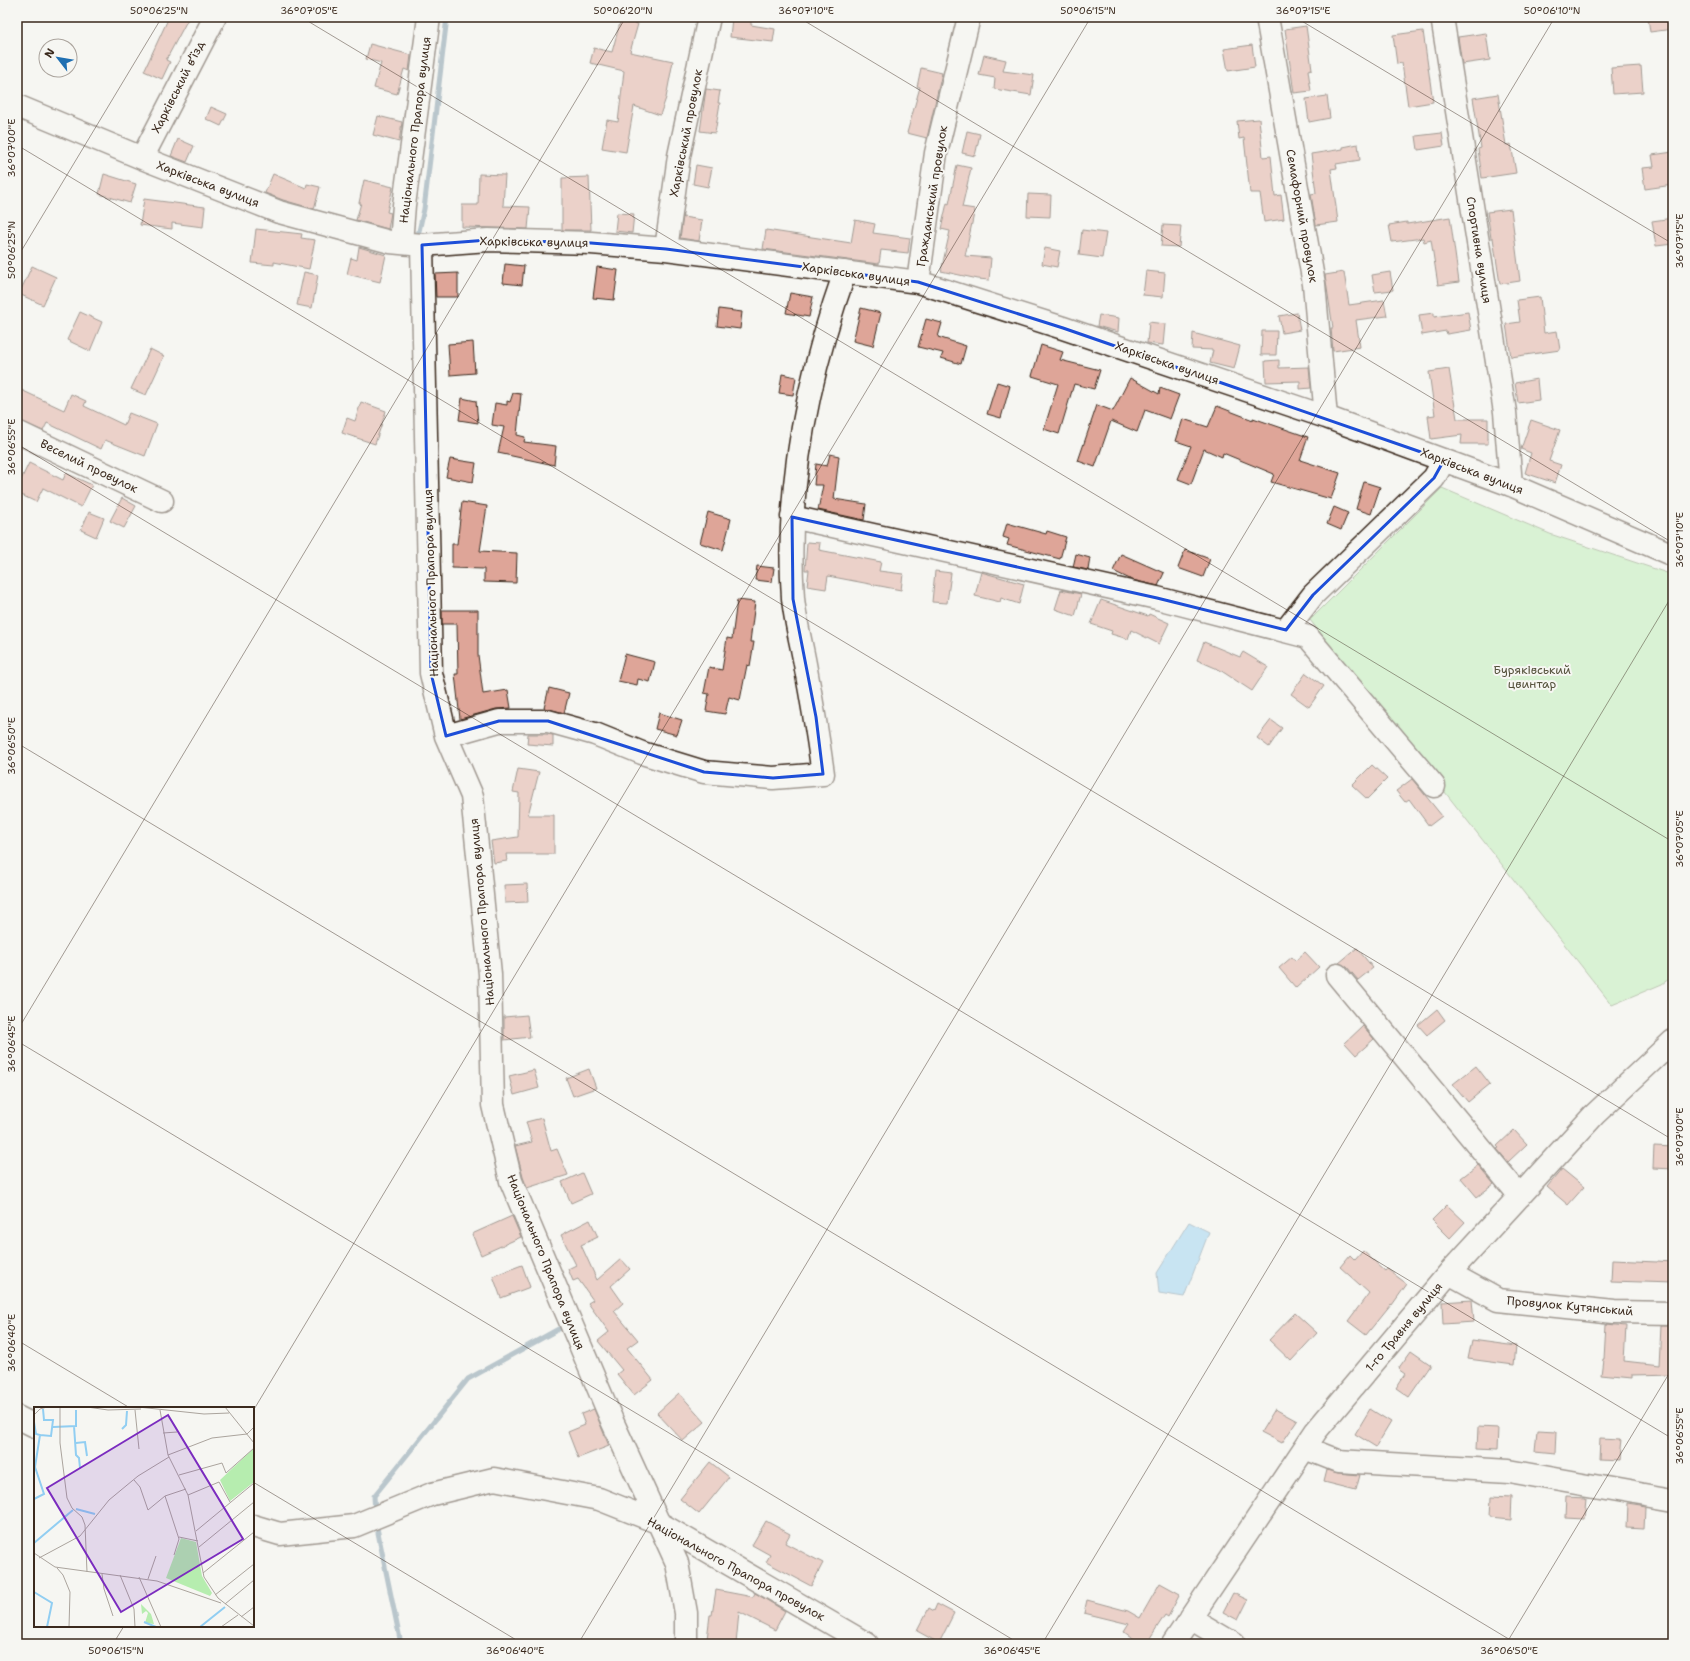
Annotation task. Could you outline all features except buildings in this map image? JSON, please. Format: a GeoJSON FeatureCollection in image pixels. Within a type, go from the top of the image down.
{"type":"FeatureCollection","features":[{"type":"Feature","properties":{"kind":"street","name":"Харківський в’їзд"},"geometry":{"type":"LineString","coordinates":[[142,158],[215,17]]}},
{"type":"Feature","properties":{"kind":"street","name":"Національного Прапора вулиця"},"geometry":{"type":"LineString","coordinates":[[429,17],[404,206],[412,244],[431,673],[446,736],[472,796],[490,974],[493,1105],[511,1181],[613,1422],[657,1522],[677,1563],[686,1613],[686,1644]]}},
{"type":"Feature","properties":{"kind":"street","name":"Харківський провулок"},"geometry":{"type":"LineString","coordinates":[[666,249],[679,156],[710,17]]}},
{"type":"Feature","properties":{"kind":"street","name":"Гражданський провулок"},"geometry":{"type":"LineString","coordinates":[[918,282],[936,153],[969,17]]}},
{"type":"Feature","properties":{"kind":"street","name":"Семафорний провулок"},"geometry":{"type":"LineString","coordinates":[[1267,17],[1314,284],[1326,417]]}},
{"type":"Feature","properties":{"kind":"street","name":"Спортивна вулиця"},"geometry":{"type":"LineString","coordinates":[[1442,17],[1505,412],[1512,485]]}},
{"type":"Feature","properties":{"kind":"street","name":"Харківська вулиця"},"geometry":{"type":"LineString","coordinates":[[17,106],[142,158],[279,212],[390,242],[412,244],[488,240],[591,243],[666,249],[918,282],[1063,328],[1326,417],[1512,485],[1673,555]]}},
{"type":"Feature","properties":{"kind":"street"},"geometry":{"type":"LineString","coordinates":[[446,736],[499,721],[548,721],[595,734],[642,753],[704,772],[773,778],[823,774],[816,717],[793,600],[792,517],[796,468],[813,380],[845,272]]}},
{"type":"Feature","properties":{"kind":"street","name":"Веселий провулок"},"geometry":{"type":"LineString","coordinates":[[17,432],[162,501]]}},
{"type":"Feature","properties":{"kind":"street"},"geometry":{"type":"LineString","coordinates":[[1286,630],[1313,595],[1434,478],[1444,460]]}},
{"type":"Feature","properties":{"kind":"street"},"geometry":{"type":"LineString","coordinates":[[792,517],[1157,598],[1286,630],[1308,637],[1434,786]]}},
{"type":"Feature","properties":{"kind":"street"},"geometry":{"type":"LineString","coordinates":[[1338,975],[1520,1196]]}},
{"type":"Feature","properties":{"kind":"street","name":"1-го Травня вулиця"},"geometry":{"type":"LineString","coordinates":[[1173,1644],[1316,1431],[1449,1273],[1594,1115],[1673,1041]]}},
{"type":"Feature","properties":{"kind":"street","name":"Провулок Кутянський"},"geometry":{"type":"LineString","coordinates":[[1449,1273],[1498,1300],[1614,1312],[1673,1313]]}},
{"type":"Feature","properties":{"kind":"street"},"geometry":{"type":"LineString","coordinates":[[17,1417],[34,1426]]}},
{"type":"Feature","properties":{"kind":"street"},"geometry":{"type":"LineString","coordinates":[[1305,1448],[1338,1461],[1509,1471],[1673,1500]]}},
{"type":"Feature","properties":{"kind":"street","name":"Національного Прапора провулок"},"geometry":{"type":"LineString","coordinates":[[254,1526],[280,1534],[354,1526],[432,1494],[494,1479],[598,1499],[657,1522],[867,1644]]}},
{"type":"Feature","properties":{"kind":"street"},"geometry":{"type":"LineString","coordinates":[[1190,1618],[1234,1644]]}},
{"type":"Feature","properties":{"kind":"highlighted area"},"geometry":{"type":"Polygon","coordinates":[[[488,240],[591,243],[666,249],[918,282],[1063,328],[1444,460],[1434,478],[1313,595],[1286,630],[1157,598],[792,517],[793,599],[816,717],[823,774],[773,778],[704,772],[548,721],[499,721],[446,736],[431,673],[422,245],[488,240]]]}},
{"type":"Feature","properties":{"kind":"green space","name":"Буряківський цвинтар"},"geometry":{"type":"Polygon","coordinates":[[[1442,488],[1550,534],[1673,575],[1673,976],[1662,984],[1612,1005],[1310,620],[1442,488]]]}},
{"type":"Feature","properties":{"kind":"water"},"geometry":{"type":"Polygon","coordinates":[[[1189,1222],[1209,1232],[1184,1297],[1159,1293],[1157,1273],[1189,1222]]]}},
{"type":"Feature","properties":{"kind":"waterway"},"geometry":{"type":"LineString","coordinates":[[417,240],[424,209],[447,17]]}},
{"type":"Feature","properties":{"kind":"waterway"},"geometry":{"type":"LineString","coordinates":[[375,1513],[374,1496],[468,1379],[564,1326],[563,1324]]}},
{"type":"Feature","properties":{"kind":"waterway"},"geometry":{"type":"LineString","coordinates":[[376,1523],[401,1644]]}}]}
